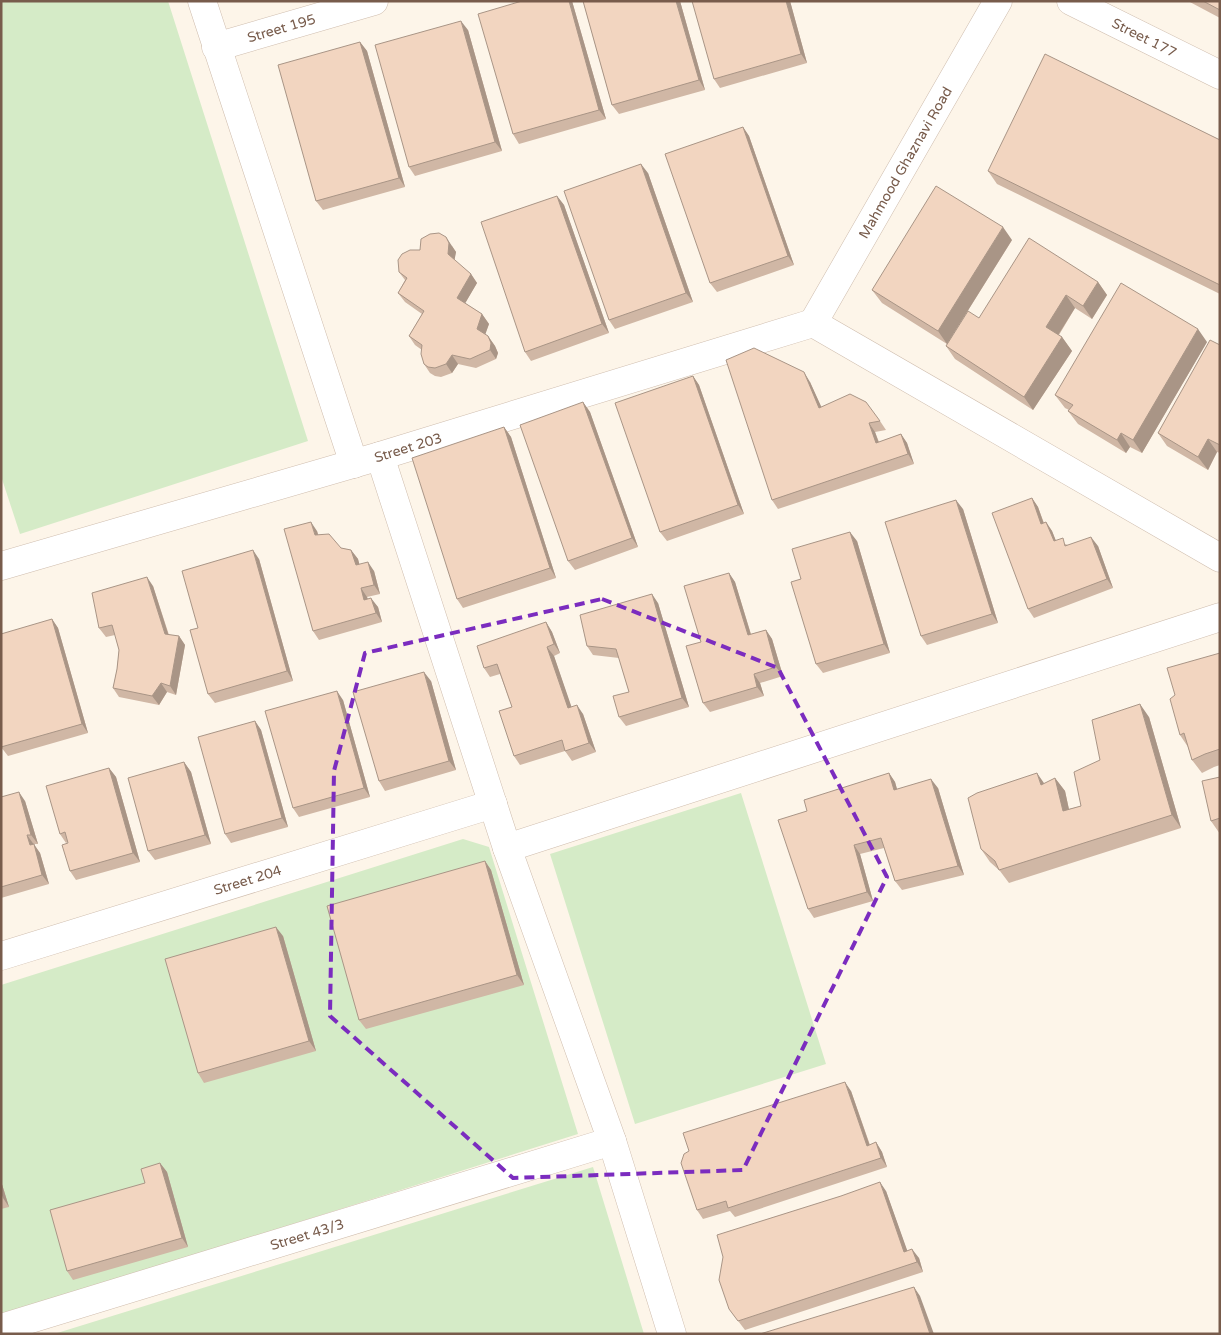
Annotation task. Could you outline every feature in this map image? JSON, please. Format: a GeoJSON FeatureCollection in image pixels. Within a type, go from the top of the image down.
{"type":"FeatureCollection","features":[{"type":"Feature","properties":{"kind":"street"},"geometry":{"type":"LineString","coordinates":[[202,1],[354,464]]}},
{"type":"Feature","properties":{"kind":"street","name":"Street 195"},"geometry":{"type":"LineString","coordinates":[[216,47],[374,1]]}},
{"type":"Feature","properties":{"kind":"street","name":"Mahmood Ghaznavi Road"},"geometry":{"type":"LineString","coordinates":[[813,323],[998,1]]}},
{"type":"Feature","properties":{"kind":"street","name":"Street 177"},"geometry":{"type":"LineString","coordinates":[[1071,1],[1220,75]]}},
{"type":"Feature","properties":{"kind":"street"},"geometry":{"type":"LineString","coordinates":[[813,323],[1220,558]]}},
{"type":"Feature","properties":{"kind":"street","name":"Street 203"},"geometry":{"type":"LineString","coordinates":[[1,566],[354,464],[813,323]]}},
{"type":"Feature","properties":{"kind":"street"},"geometry":{"type":"LineString","coordinates":[[380,456],[507,848],[612,1141],[672,1334]]}},
{"type":"Feature","properties":{"kind":"street"},"geometry":{"type":"LineString","coordinates":[[507,848],[1220,617]]}},
{"type":"Feature","properties":{"kind":"street","name":"Street 204"},"geometry":{"type":"LineString","coordinates":[[1,956],[493,804]]}},
{"type":"Feature","properties":{"kind":"street","name":"Street 43/3"},"geometry":{"type":"LineString","coordinates":[[1,1328],[612,1141]]}},
{"type":"Feature","properties":{"kind":"highlighted area"},"geometry":{"type":"Polygon","coordinates":[[[602,599],[778,668],[887,877],[743,1170],[513,1178],[330,1016],[334,771],[365,653],[602,599]]]}},
{"type":"Feature","properties":{"kind":"green space"},"geometry":{"type":"Polygon","coordinates":[[[1,1],[168,1],[308,441],[20,534],[1,476],[1,1]]]}},
{"type":"Feature","properties":{"kind":"green space"},"geometry":{"type":"Polygon","coordinates":[[[741,793],[826,1064],[635,1124],[550,854],[741,793]]]}},
{"type":"Feature","properties":{"kind":"green space"},"geometry":{"type":"Polygon","coordinates":[[[463,839],[489,847],[578,1134],[1,1316],[1,985],[463,839]]]}},
{"type":"Feature","properties":{"kind":"green space"},"geometry":{"type":"Polygon","coordinates":[[[593,1167],[644,1334],[54,1334],[593,1167]]]}},
{"type":"Feature","properties":{"kind":"building"},"geometry":{"type":"Polygon","coordinates":[[[522,1],[569,1],[599,110],[513,134],[478,14],[522,1]]]}},
{"type":"Feature","properties":{"kind":"building"},"geometry":{"type":"Polygon","coordinates":[[[583,1],[676,1],[699,80],[612,105],[583,1]]]}},
{"type":"Feature","properties":{"kind":"building"},"geometry":{"type":"Polygon","coordinates":[[[692,1],[786,1],[801,54],[714,79],[692,1]]]}},
{"type":"Feature","properties":{"kind":"building"},"geometry":{"type":"Polygon","coordinates":[[[1203,1],[1220,1],[1220,10],[1203,1]]]}},
{"type":"Feature","properties":{"kind":"building"},"geometry":{"type":"Polygon","coordinates":[[[461,21],[495,142],[409,167],[375,45],[461,21]]]}},
{"type":"Feature","properties":{"kind":"building"},"geometry":{"type":"Polygon","coordinates":[[[360,42],[399,178],[316,201],[278,65],[360,42]]]}},
{"type":"Feature","properties":{"kind":"building"},"geometry":{"type":"Polygon","coordinates":[[[1045,54],[1220,140],[1220,285],[988,171],[1045,54]]]}},
{"type":"Feature","properties":{"kind":"building"},"geometry":{"type":"Polygon","coordinates":[[[743,127],[788,256],[710,283],[665,154],[743,127]]]}},
{"type":"Feature","properties":{"kind":"building"},"geometry":{"type":"Polygon","coordinates":[[[641,164],[686,293],[609,320],[564,191],[641,164]]]}},
{"type":"Feature","properties":{"kind":"building"},"geometry":{"type":"Polygon","coordinates":[[[936,186],[1003,227],[938,331],[872,290],[936,186]]]}},
{"type":"Feature","properties":{"kind":"building"},"geometry":{"type":"Polygon","coordinates":[[[557,196],[602,324],[525,352],[481,222],[557,196]]]}},
{"type":"Feature","properties":{"kind":"building"},"geometry":{"type":"Polygon","coordinates":[[[439,233],[446,237],[449,243],[448,254],[471,274],[457,298],[482,314],[477,329],[488,336],[491,343],[490,350],[470,359],[452,355],[446,364],[435,368],[424,364],[421,354],[422,345],[409,336],[424,311],[398,293],[407,278],[399,272],[398,260],[402,254],[410,250],[420,250],[421,239],[430,234],[439,233]]]}},
{"type":"Feature","properties":{"kind":"building"},"geometry":{"type":"Polygon","coordinates":[[[1029,238],[1098,282],[1083,306],[1066,295],[1046,327],[1062,337],[1024,397],[946,346],[968,311],[979,318],[1029,238]]]}},
{"type":"Feature","properties":{"kind":"building"},"geometry":{"type":"Polygon","coordinates":[[[1121,283],[1198,329],[1133,440],[1121,433],[1117,440],[1068,411],[1073,405],[1055,395],[1121,283]]]}},
{"type":"Feature","properties":{"kind":"building"},"geometry":{"type":"Polygon","coordinates":[[[1210,340],[1220,345],[1220,445],[1208,439],[1198,457],[1158,433],[1210,340]]]}},
{"type":"Feature","properties":{"kind":"building"},"geometry":{"type":"Polygon","coordinates":[[[754,348],[804,372],[819,408],[850,394],[866,402],[880,421],[869,423],[876,443],[901,434],[908,454],[772,500],[726,360],[754,348]]]}},
{"type":"Feature","properties":{"kind":"building"},"geometry":{"type":"Polygon","coordinates":[[[693,376],[738,505],[660,532],[615,403],[693,376]]]}},
{"type":"Feature","properties":{"kind":"building"},"geometry":{"type":"Polygon","coordinates":[[[583,402],[632,538],[568,561],[520,425],[583,402]]]}},
{"type":"Feature","properties":{"kind":"building"},"geometry":{"type":"Polygon","coordinates":[[[504,427],[550,568],[457,599],[412,458],[504,427]]]}},
{"type":"Feature","properties":{"kind":"building"},"geometry":{"type":"Polygon","coordinates":[[[1032,498],[1041,524],[1046,522],[1054,541],[1063,538],[1065,546],[1091,537],[1107,579],[1028,609],[992,513],[1032,498]]]}},
{"type":"Feature","properties":{"kind":"building"},"geometry":{"type":"Polygon","coordinates":[[[956,500],[992,614],[921,636],[885,522],[956,500]]]}},
{"type":"Feature","properties":{"kind":"building"},"geometry":{"type":"Polygon","coordinates":[[[311,522],[315,535],[329,534],[341,548],[351,550],[356,565],[368,562],[374,585],[361,588],[364,600],[371,598],[376,613],[313,631],[284,529],[311,522]]]}},
{"type":"Feature","properties":{"kind":"building"},"geometry":{"type":"Polygon","coordinates":[[[850,532],[884,644],[816,664],[791,582],[801,579],[792,549],[850,532]]]}},
{"type":"Feature","properties":{"kind":"building"},"geometry":{"type":"Polygon","coordinates":[[[253,550],[287,671],[208,694],[190,630],[198,628],[182,571],[253,550]]]}},
{"type":"Feature","properties":{"kind":"building"},"geometry":{"type":"Polygon","coordinates":[[[729,573],[748,635],[766,630],[776,667],[754,674],[757,687],[703,703],[686,646],[701,642],[684,586],[729,573]]]}},
{"type":"Feature","properties":{"kind":"building"},"geometry":{"type":"Polygon","coordinates":[[[147,577],[165,634],[179,636],[170,686],[161,683],[152,696],[113,688],[119,650],[112,625],[99,628],[92,593],[147,577]]]}},
{"type":"Feature","properties":{"kind":"building"},"geometry":{"type":"Polygon","coordinates":[[[652,594],[682,698],[619,717],[613,696],[629,692],[616,649],[587,646],[580,615],[652,594]]]}},
{"type":"Feature","properties":{"kind":"building"},"geometry":{"type":"Polygon","coordinates":[[[52,619],[82,724],[1,747],[1,634],[52,619]]]}},
{"type":"Feature","properties":{"kind":"building"},"geometry":{"type":"Polygon","coordinates":[[[546,622],[554,644],[547,647],[568,708],[577,705],[589,743],[565,751],[562,740],[514,756],[499,711],[512,707],[497,664],[484,668],[477,646],[546,622]]]}},
{"type":"Feature","properties":{"kind":"building"},"geometry":{"type":"Polygon","coordinates":[[[1220,653],[1220,749],[1192,760],[1184,733],[1180,735],[1170,699],[1175,695],[1167,668],[1220,653]]]}},
{"type":"Feature","properties":{"kind":"building"},"geometry":{"type":"Polygon","coordinates":[[[424,672],[449,761],[379,781],[353,692],[424,672]]]}},
{"type":"Feature","properties":{"kind":"building"},"geometry":{"type":"Polygon","coordinates":[[[337,691],[364,788],[293,808],[265,711],[337,691]]]}},
{"type":"Feature","properties":{"kind":"building"},"geometry":{"type":"Polygon","coordinates":[[[1140,704],[1172,815],[999,870],[995,861],[981,849],[968,798],[977,793],[1037,773],[1041,785],[1055,778],[1063,811],[1081,806],[1074,772],[1100,760],[1092,720],[1140,704]]]}},
{"type":"Feature","properties":{"kind":"building"},"geometry":{"type":"Polygon","coordinates":[[[255,721],[282,818],[225,834],[198,737],[255,721]]]}},
{"type":"Feature","properties":{"kind":"building"},"geometry":{"type":"Polygon","coordinates":[[[184,762],[205,835],[148,851],[128,778],[184,762]]]}},
{"type":"Feature","properties":{"kind":"building"},"geometry":{"type":"Polygon","coordinates":[[[109,768],[133,853],[70,871],[62,845],[68,843],[65,832],[60,834],[46,786],[109,768]]]}},
{"type":"Feature","properties":{"kind":"building"},"geometry":{"type":"Polygon","coordinates":[[[889,773],[894,790],[931,779],[958,866],[895,881],[881,838],[854,845],[867,892],[808,909],[778,820],[807,811],[804,800],[889,773]]]}},
{"type":"Feature","properties":{"kind":"building"},"geometry":{"type":"Polygon","coordinates":[[[1220,777],[1220,818],[1211,821],[1202,781],[1220,777]]]}},
{"type":"Feature","properties":{"kind":"building"},"geometry":{"type":"Polygon","coordinates":[[[19,792],[31,835],[27,835],[30,845],[34,844],[42,875],[1,887],[1,797],[19,792]]]}},
{"type":"Feature","properties":{"kind":"building"},"geometry":{"type":"Polygon","coordinates":[[[485,861],[517,975],[359,1020],[327,906],[485,861]]]}},
{"type":"Feature","properties":{"kind":"building"},"geometry":{"type":"Polygon","coordinates":[[[276,927],[309,1041],[198,1073],[165,959],[276,927]]]}},
{"type":"Feature","properties":{"kind":"building"},"geometry":{"type":"Polygon","coordinates":[[[845,1082],[867,1146],[876,1142],[881,1158],[728,1208],[726,1201],[697,1210],[681,1163],[684,1154],[689,1151],[683,1133],[845,1082]]]}},
{"type":"Feature","properties":{"kind":"building"},"geometry":{"type":"Polygon","coordinates":[[[160,1163],[182,1238],[67,1271],[50,1210],[145,1183],[141,1169],[160,1163]]]}},
{"type":"Feature","properties":{"kind":"building"},"geometry":{"type":"Polygon","coordinates":[[[880,1182],[904,1252],[912,1249],[917,1262],[738,1321],[729,1309],[719,1280],[723,1257],[717,1235],[880,1182]]]}},
{"type":"Feature","properties":{"kind":"building"},"geometry":{"type":"Polygon","coordinates":[[[914,1287],[930,1334],[760,1334],[914,1287]]]}}]}
